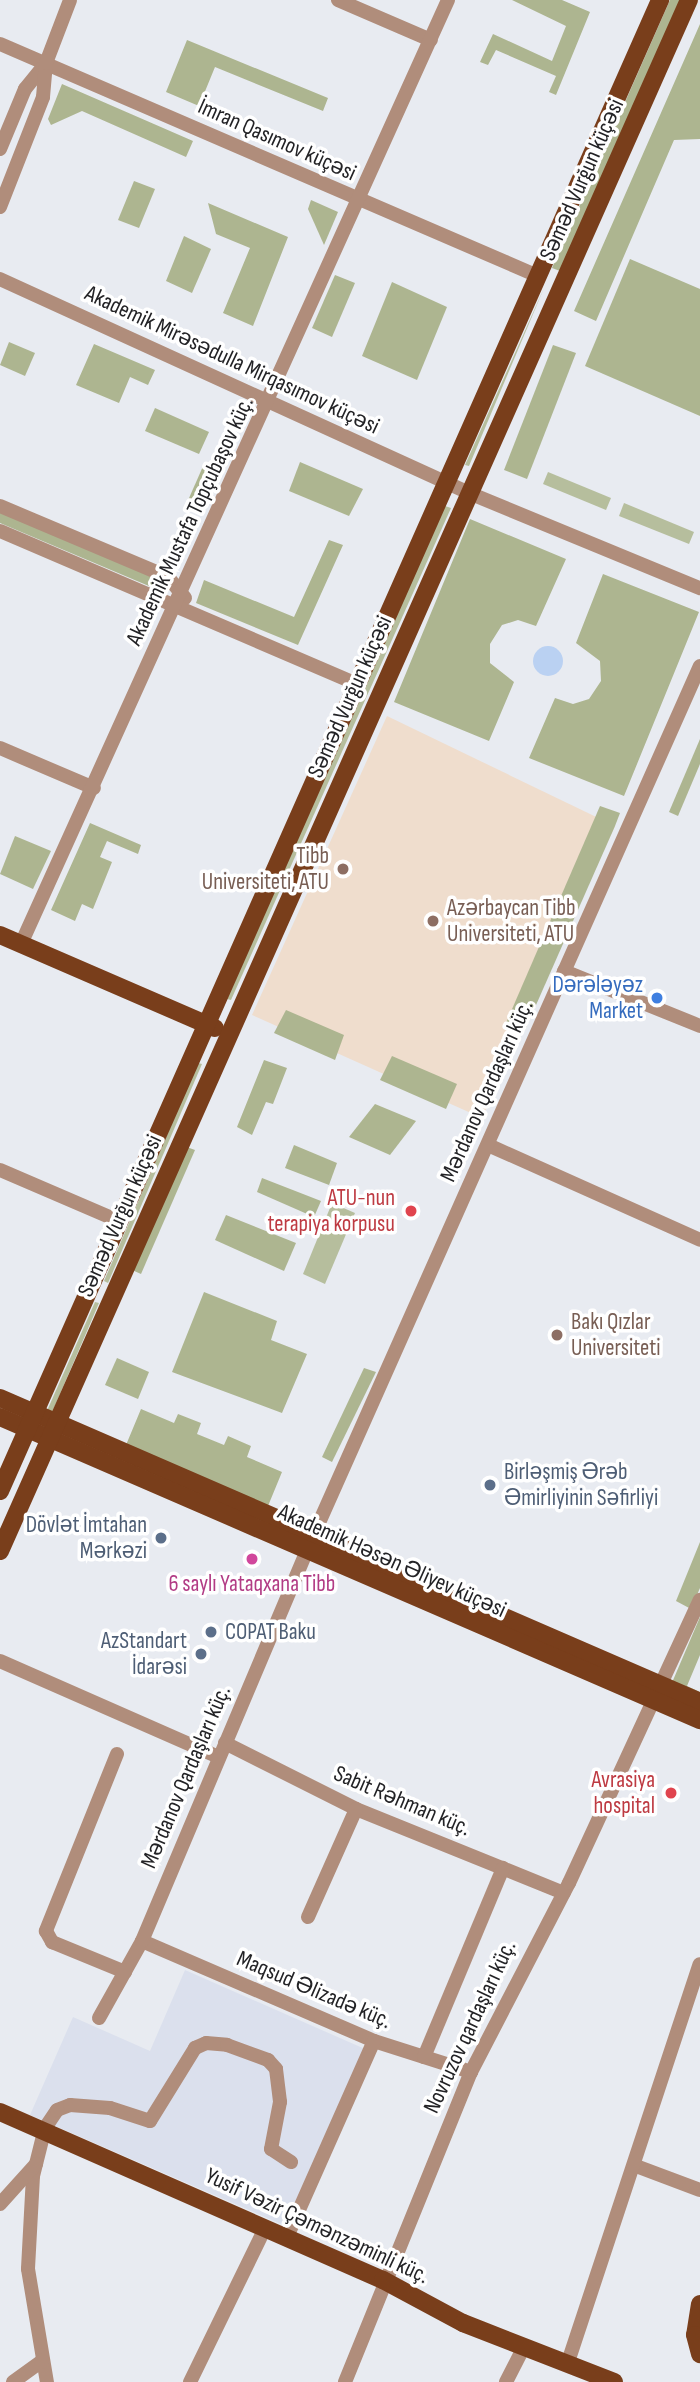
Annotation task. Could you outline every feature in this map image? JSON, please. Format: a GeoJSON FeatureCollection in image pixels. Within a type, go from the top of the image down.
{"type":"FeatureCollection","features":[{"type":"Feature","properties":{"kind":"main road","name":"Səməd Vurğun küçəsi"},"geometry":{"type":"LineString","coordinates":[[0,1491],[660,0]]}},
{"type":"Feature","properties":{"kind":"main road","name":"Səməd Vurğun küçəsi"},"geometry":{"type":"LineString","coordinates":[[0,1551],[42,1455],[61,1430],[113,1294],[233,1019],[688,0]]}},
{"type":"Feature","properties":{"kind":"main road"},"geometry":{"type":"LineString","coordinates":[[538,276],[562,286]]}},
{"type":"Feature","properties":{"kind":"main road"},"geometry":{"type":"LineString","coordinates":[[0,935],[206,1026],[223,1027],[233,1019]]}},
{"type":"Feature","properties":{"kind":"main road"},"geometry":{"type":"LineString","coordinates":[[91,1285],[113,1294]]}},
{"type":"Feature","properties":{"kind":"main road","name":"Akademik Həsən Əliyev küçəsi"},"geometry":{"type":"LineString","coordinates":[[7,1410],[30,1423],[61,1430],[657,1693],[700,1720]]}},
{"type":"Feature","properties":{"kind":"main road","name":"Akademik Həsən Əliyev küçəsi"},"geometry":{"type":"LineString","coordinates":[[657,1693],[700,1702]]}},
{"type":"Feature","properties":{"kind":"main road","name":"Yusif Vəzir Çəmənzəminli küç."},"geometry":{"type":"LineString","coordinates":[[0,2112],[383,2280],[463,2323],[568,2362],[590,2378],[614,2382]]}},
{"type":"Feature","properties":{"kind":"main road"},"geometry":{"type":"LineString","coordinates":[[700,2304],[695,2335],[700,2354]]}},
{"type":"Feature","properties":{"kind":"street"},"geometry":{"type":"LineString","coordinates":[[0,206],[43,97],[46,63],[70,0]]}},
{"type":"Feature","properties":{"kind":"street"},"geometry":{"type":"LineString","coordinates":[[338,0],[430,40]]}},
{"type":"Feature","properties":{"kind":"street","name":"Akademik Mustafa Topçubaşov küç."},"geometry":{"type":"LineString","coordinates":[[21,944],[183,602],[448,0]]}},
{"type":"Feature","properties":{"kind":"street","name":"İmran Qasımov küçəsi"},"geometry":{"type":"LineString","coordinates":[[0,44],[538,276]]}},
{"type":"Feature","properties":{"kind":"street"},"geometry":{"type":"LineString","coordinates":[[0,149],[25,89],[46,63]]}},
{"type":"Feature","properties":{"kind":"street","name":"Akademik Mirəsədulla Mirqasımov küçəsi"},"geometry":{"type":"LineString","coordinates":[[0,279],[469,493]]}},
{"type":"Feature","properties":{"kind":"street"},"geometry":{"type":"LineString","coordinates":[[469,493],[694,586]]}},
{"type":"Feature","properties":{"kind":"street"},"geometry":{"type":"LineString","coordinates":[[0,506],[168,577],[183,602]]}},
{"type":"Feature","properties":{"kind":"street"},"geometry":{"type":"LineString","coordinates":[[0,531],[183,602],[357,684]]}},
{"type":"Feature","properties":{"kind":"street","name":"Mərdanov Qardaşları küç."},"geometry":{"type":"LineString","coordinates":[[99,2018],[142,1941],[311,1542],[700,666]]}},
{"type":"Feature","properties":{"kind":"street"},"geometry":{"type":"LineString","coordinates":[[0,748],[94,788]]}},
{"type":"Feature","properties":{"kind":"street"},"geometry":{"type":"LineString","coordinates":[[564,971],[700,1026]]}},
{"type":"Feature","properties":{"kind":"street"},"geometry":{"type":"LineString","coordinates":[[488,1145],[700,1240]]}},
{"type":"Feature","properties":{"kind":"street"},"geometry":{"type":"LineString","coordinates":[[0,1170],[119,1221]]}},
{"type":"Feature","properties":{"kind":"street","name":"Novruzov qardaşları küç."},"geometry":{"type":"LineString","coordinates":[[345,2382],[383,2280],[471,2072],[564,1893],[700,1600]]}},
{"type":"Feature","properties":{"kind":"street"},"geometry":{"type":"LineString","coordinates":[[0,1661],[219,1757]]}},
{"type":"Feature","properties":{"kind":"street","name":"Sabit Rəhman küç."},"geometry":{"type":"LineString","coordinates":[[225,1743],[356,1809],[564,1893]]}},
{"type":"Feature","properties":{"kind":"street"},"geometry":{"type":"LineString","coordinates":[[117,1754],[46,1931],[52,1942],[125,1972]]}},
{"type":"Feature","properties":{"kind":"street"},"geometry":{"type":"LineString","coordinates":[[308,1917],[356,1809]]}},
{"type":"Feature","properties":{"kind":"street"},"geometry":{"type":"LineString","coordinates":[[425,2057],[503,1868]]}},
{"type":"Feature","properties":{"kind":"street","name":"Maqsud Əlizadə küç."},"geometry":{"type":"LineString","coordinates":[[142,1941],[374,2041],[471,2072]]}},
{"type":"Feature","properties":{"kind":"street"},"geometry":{"type":"LineString","coordinates":[[568,2362],[636,2166],[699,1963]]}},
{"type":"Feature","properties":{"kind":"street"},"geometry":{"type":"LineString","coordinates":[[287,2237],[374,2041]]}},
{"type":"Feature","properties":{"kind":"street"},"geometry":{"type":"LineString","coordinates":[[47,2382],[41,2361],[28,2269],[36,2164],[44,2132],[57,2110],[70,2105],[110,2108],[150,2121],[195,2049],[206,2043],[227,2045],[268,2060],[276,2069],[281,2093],[271,2150],[291,2162]]}},
{"type":"Feature","properties":{"kind":"street"},"geometry":{"type":"LineString","coordinates":[[0,2204],[36,2164]]}},
{"type":"Feature","properties":{"kind":"street"},"geometry":{"type":"LineString","coordinates":[[636,2166],[700,2190]]}},
{"type":"Feature","properties":{"kind":"street"},"geometry":{"type":"LineString","coordinates":[[190,2382],[265,2228]]}},
{"type":"Feature","properties":{"kind":"street"},"geometry":{"type":"LineString","coordinates":[[506,2382],[524,2347]]}},
{"type":"Feature","properties":{"kind":"street"},"geometry":{"type":"LineString","coordinates":[[13,2382],[41,2361]]}},
{"type":"Feature","properties":{"kind":"shaded area","name":"Azərbaycan Tibb Universiteti, ATU"},"geometry":{"type":"Polygon","coordinates":[[[387,716],[615,826],[482,1118],[252,1015],[387,716]]]}},
{"type":"Feature","properties":{"kind":"shaded area"},"geometry":{"type":"Polygon","coordinates":[[[185,1970],[365,2049],[288,2227],[30,2115],[73,2017],[150,2051],[185,1970]]]}},
{"type":"Feature","properties":{"kind":"green space"},"geometry":{"type":"Polygon","coordinates":[[[512,0],[562,0],[590,12],[556,95],[549,92],[556,76],[496,50],[488,65],[480,62],[493,34],[552,61],[566,26],[512,0]]]}},
{"type":"Feature","properties":{"kind":"green space"},"geometry":{"type":"Polygon","coordinates":[[[670,0],[680,0],[560,271],[552,268],[670,0]]]}},
{"type":"Feature","properties":{"kind":"green space"},"geometry":{"type":"Polygon","coordinates":[[[700,24],[700,139],[674,140],[596,321],[574,311],[700,24]]]}},
{"type":"Feature","properties":{"kind":"green space"},"geometry":{"type":"Polygon","coordinates":[[[187,40],[328,98],[323,111],[215,67],[199,106],[166,92],[187,40]]]}},
{"type":"Feature","properties":{"kind":"green space"},"geometry":{"type":"Polygon","coordinates":[[[62,84],[193,141],[186,157],[82,111],[51,125],[48,119],[62,84]]]}},
{"type":"Feature","properties":{"kind":"green space"},"geometry":{"type":"Polygon","coordinates":[[[134,181],[155,189],[139,228],[118,220],[134,181]]]}},
{"type":"Feature","properties":{"kind":"green space"},"geometry":{"type":"Polygon","coordinates":[[[311,200],[338,212],[324,245],[308,209],[311,200]]]}},
{"type":"Feature","properties":{"kind":"green space"},"geometry":{"type":"Polygon","coordinates":[[[208,203],[288,237],[253,326],[223,313],[250,248],[216,234],[208,203]]]}},
{"type":"Feature","properties":{"kind":"green space"},"geometry":{"type":"Polygon","coordinates":[[[184,236],[211,249],[192,293],[166,281],[184,236]]]}},
{"type":"Feature","properties":{"kind":"green space"},"geometry":{"type":"Polygon","coordinates":[[[630,259],[700,289],[700,416],[585,366],[630,259]]]}},
{"type":"Feature","properties":{"kind":"green space"},"geometry":{"type":"Polygon","coordinates":[[[335,275],[355,283],[332,337],[312,328],[335,275]]]}},
{"type":"Feature","properties":{"kind":"green space"},"geometry":{"type":"Polygon","coordinates":[[[392,282],[447,307],[417,380],[362,356],[392,282]]]}},
{"type":"Feature","properties":{"kind":"green space"},"geometry":{"type":"Polygon","coordinates":[[[544,288],[469,466],[465,465],[544,288]]]}},
{"type":"Feature","properties":{"kind":"green space"},"geometry":{"type":"Polygon","coordinates":[[[9,342],[35,353],[25,376],[0,365],[9,342]]]}},
{"type":"Feature","properties":{"kind":"green space"},"geometry":{"type":"Polygon","coordinates":[[[94,344],[155,370],[148,385],[130,377],[119,403],[76,385],[94,344]]]}},
{"type":"Feature","properties":{"kind":"green space"},"geometry":{"type":"Polygon","coordinates":[[[553,345],[576,353],[527,479],[504,470],[553,345]]]}},
{"type":"Feature","properties":{"kind":"green space"},"geometry":{"type":"Polygon","coordinates":[[[155,408],[209,432],[199,454],[145,431],[155,408]]]}},
{"type":"Feature","properties":{"kind":"green space"},"geometry":{"type":"Polygon","coordinates":[[[300,462],[363,489],[349,516],[289,491],[300,462]]]}},
{"type":"Feature","properties":{"kind":"green space"},"geometry":{"type":"Polygon","coordinates":[[[204,464],[220,471],[203,512],[186,505],[204,464]]]}},
{"type":"Feature","properties":{"kind":"green space"},"geometry":{"type":"Polygon","coordinates":[[[548,472],[611,498],[606,510],[543,484],[548,472]]]}},
{"type":"Feature","properties":{"kind":"green space"},"geometry":{"type":"Polygon","coordinates":[[[624,503],[694,532],[689,544],[619,516],[624,503]]]}},
{"type":"Feature","properties":{"kind":"green space"},"geometry":{"type":"Polygon","coordinates":[[[445,506],[451,508],[231,1000],[227,999],[445,506]]]}},
{"type":"Feature","properties":{"kind":"green space"},"geometry":{"type":"Polygon","coordinates":[[[0,512],[166,583],[163,592],[0,523],[0,512]]]}},
{"type":"Feature","properties":{"kind":"green space"},"geometry":{"type":"Polygon","coordinates":[[[470,519],[566,559],[536,626],[518,620],[502,625],[490,644],[490,663],[514,682],[489,741],[394,702],[470,519]]]}},
{"type":"Feature","properties":{"kind":"green space"},"geometry":{"type":"Polygon","coordinates":[[[329,540],[343,545],[298,645],[196,603],[204,580],[294,617],[329,540]]]}},
{"type":"Feature","properties":{"kind":"green space"},"geometry":{"type":"Polygon","coordinates":[[[603,574],[699,612],[624,796],[529,758],[555,698],[573,704],[589,699],[601,681],[600,661],[576,643],[603,574]]]}},
{"type":"Feature","properties":{"kind":"green space"},"geometry":{"type":"Polygon","coordinates":[[[700,739],[700,764],[678,816],[669,812],[700,739]]]}},
{"type":"Feature","properties":{"kind":"green space"},"geometry":{"type":"Polygon","coordinates":[[[600,806],[620,813],[615,826],[525,1030],[506,1023],[600,806]]]}},
{"type":"Feature","properties":{"kind":"green space"},"geometry":{"type":"Polygon","coordinates":[[[90,823],[141,845],[138,854],[107,841],[100,857],[112,862],[93,909],[82,904],[75,921],[51,910],[90,823]]]}},
{"type":"Feature","properties":{"kind":"green space"},"geometry":{"type":"Polygon","coordinates":[[[15,836],[51,851],[33,889],[0,874],[15,836]]]}},
{"type":"Feature","properties":{"kind":"green space"},"geometry":{"type":"Polygon","coordinates":[[[286,1010],[344,1035],[335,1060],[274,1033],[286,1010]]]}},
{"type":"Feature","properties":{"kind":"green space"},"geometry":{"type":"Polygon","coordinates":[[[392,1056],[457,1084],[446,1109],[380,1080],[392,1056]]]}},
{"type":"Feature","properties":{"kind":"green space"},"geometry":{"type":"Polygon","coordinates":[[[264,1060],[287,1068],[273,1104],[266,1102],[252,1135],[237,1127],[264,1060]]]}},
{"type":"Feature","properties":{"kind":"green space"},"geometry":{"type":"Polygon","coordinates":[[[198,1063],[202,1064],[108,1283],[104,1281],[198,1063]]]}},
{"type":"Feature","properties":{"kind":"green space"},"geometry":{"type":"Polygon","coordinates":[[[375,1104],[416,1121],[390,1155],[349,1137],[375,1104]]]}},
{"type":"Feature","properties":{"kind":"green space"},"geometry":{"type":"Polygon","coordinates":[[[294,1145],[337,1163],[329,1185],[285,1168],[294,1145]]]}},
{"type":"Feature","properties":{"kind":"green space"},"geometry":{"type":"Polygon","coordinates":[[[184,1146],[195,1150],[141,1274],[132,1270],[184,1146]]]}},
{"type":"Feature","properties":{"kind":"green space"},"geometry":{"type":"Polygon","coordinates":[[[262,1178],[321,1201],[314,1217],[257,1192],[262,1178]]]}},
{"type":"Feature","properties":{"kind":"green space"},"geometry":{"type":"Polygon","coordinates":[[[332,1203],[355,1213],[325,1284],[303,1274],[332,1203]]]}},
{"type":"Feature","properties":{"kind":"green space"},"geometry":{"type":"Polygon","coordinates":[[[226,1215],[296,1243],[284,1271],[215,1240],[226,1215]]]}},
{"type":"Feature","properties":{"kind":"green space"},"geometry":{"type":"Polygon","coordinates":[[[204,1292],[277,1321],[271,1340],[307,1354],[282,1413],[172,1372],[204,1292]]]}},
{"type":"Feature","properties":{"kind":"green space"},"geometry":{"type":"Polygon","coordinates":[[[95,1302],[99,1303],[51,1415],[46,1413],[95,1302]]]}},
{"type":"Feature","properties":{"kind":"green space"},"geometry":{"type":"Polygon","coordinates":[[[117,1358],[149,1372],[138,1399],[105,1385],[117,1358]]]}},
{"type":"Feature","properties":{"kind":"green space"},"geometry":{"type":"Polygon","coordinates":[[[364,1368],[376,1372],[332,1462],[322,1457],[364,1368]]]}},
{"type":"Feature","properties":{"kind":"green space"},"geometry":{"type":"Polygon","coordinates":[[[141,1409],[174,1423],[178,1414],[201,1423],[197,1434],[224,1445],[228,1436],[251,1446],[247,1457],[282,1472],[268,1506],[126,1445],[141,1409]]]}},
{"type":"Feature","properties":{"kind":"green space"},"geometry":{"type":"Polygon","coordinates":[[[700,1542],[700,1588],[691,1609],[676,1601],[700,1542]]]}},
{"type":"Feature","properties":{"kind":"green space"},"geometry":{"type":"Polygon","coordinates":[[[700,1617],[700,1655],[687,1686],[700,1692],[700,1697],[671,1685],[700,1617]]]}},
{"type":"Feature","properties":{"kind":"water"},"geometry":{"type":"Polygon","coordinates":[[[548,646],[559,650],[563,661],[559,672],[548,676],[537,672],[533,661],[537,650],[548,646]]]}},
{"type":"Feature","properties":{"kind":"place","name":"Tibb Universiteti, ATU"},"geometry":{"type":"Point","coordinates":[343,869]}},
{"type":"Feature","properties":{"kind":"place","name":"Azərbaycan Tibb Universiteti, ATU"},"geometry":{"type":"Point","coordinates":[433,921]}},
{"type":"Feature","properties":{"kind":"place","name":"Dərələyəz Market"},"geometry":{"type":"Point","coordinates":[657,998]}},
{"type":"Feature","properties":{"kind":"place","name":"ATU-nun terapiya korpusu"},"geometry":{"type":"Point","coordinates":[411,1211]}},
{"type":"Feature","properties":{"kind":"place","name":"Bakı Qızlar Universiteti"},"geometry":{"type":"Point","coordinates":[557,1335]}},
{"type":"Feature","properties":{"kind":"place","name":"Birləşmiş Ərəb Əmirliyinin Səfirliyi"},"geometry":{"type":"Point","coordinates":[490,1485]}},
{"type":"Feature","properties":{"kind":"place","name":"Dövlət İmtahan Mərkəzi"},"geometry":{"type":"Point","coordinates":[161,1538]}},
{"type":"Feature","properties":{"kind":"place","name":"6 saylı Yataqxana Tibb"},"geometry":{"type":"Point","coordinates":[252,1559]}},
{"type":"Feature","properties":{"kind":"place","name":"COPAT Baku"},"geometry":{"type":"Point","coordinates":[211,1632]}},
{"type":"Feature","properties":{"kind":"place","name":"AzStandart İdarəsi"},"geometry":{"type":"Point","coordinates":[201,1654]}},
{"type":"Feature","properties":{"kind":"place","name":"Avrasiya hospital"},"geometry":{"type":"Point","coordinates":[671,1793]}}]}
